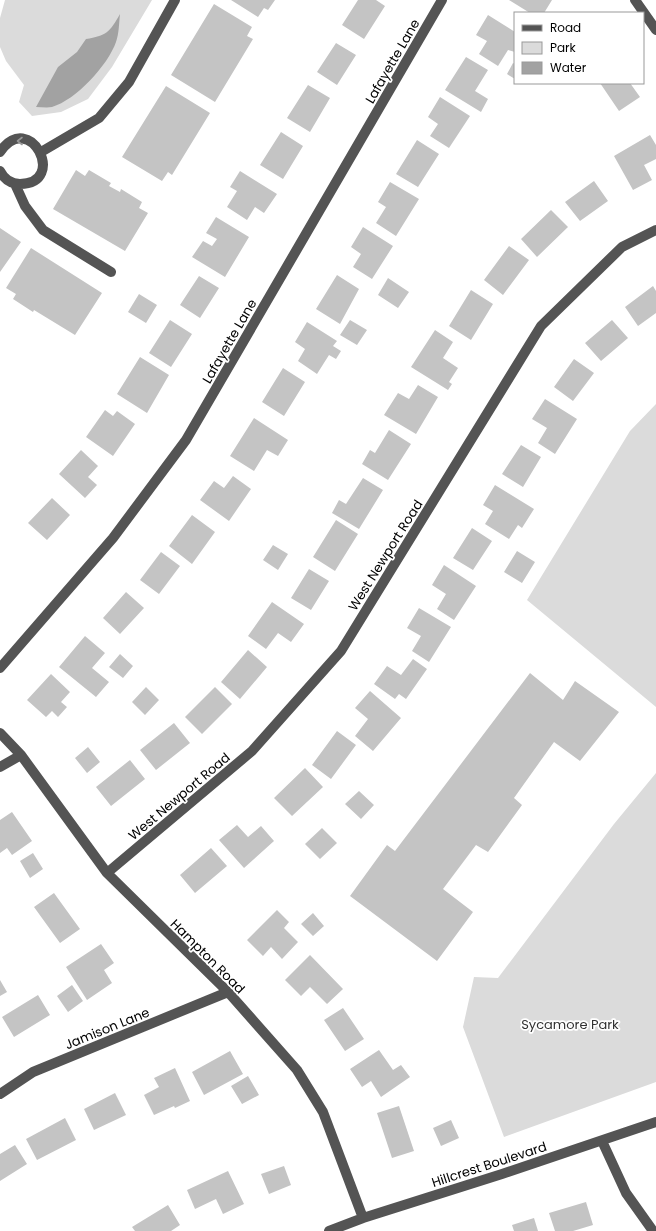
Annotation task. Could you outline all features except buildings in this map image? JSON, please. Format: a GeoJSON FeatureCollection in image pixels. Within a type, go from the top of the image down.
{"type":"FeatureCollection","features":[{"type":"Feature","properties":{"kind":"street"},"geometry":{"type":"LineString","coordinates":[[41,152],[99,118],[129,82],[175,0]]}},
{"type":"Feature","properties":{"kind":"street","name":"Lafayette Lane"},"geometry":{"type":"LineString","coordinates":[[0,668],[113,538],[186,440],[442,0]]}},
{"type":"Feature","properties":{"kind":"street"},"geometry":{"type":"LineString","coordinates":[[635,0],[643,12]]}},
{"type":"Feature","properties":{"kind":"street"},"geometry":{"type":"LineString","coordinates":[[644,13],[656,30]]}},
{"type":"Feature","properties":{"kind":"street"},"geometry":{"type":"LineString","coordinates":[[0,152],[11,142],[24,139],[31,142],[41,152],[43,159],[39,174],[26,184],[15,184],[8,180],[0,171]]}},
{"type":"Feature","properties":{"kind":"street"},"geometry":{"type":"LineString","coordinates":[[15,184],[25,206],[43,230],[111,272]]}},
{"type":"Feature","properties":{"kind":"street","name":"West Newport Road"},"geometry":{"type":"LineString","coordinates":[[108,873],[252,751],[341,651],[541,326],[622,247],[656,230]]}},
{"type":"Feature","properties":{"kind":"street","name":"Hampton Road"},"geometry":{"type":"LineString","coordinates":[[0,733],[21,755],[108,873],[228,992],[297,1070],[319,1106],[362,1218]]}},
{"type":"Feature","properties":{"kind":"street"},"geometry":{"type":"LineString","coordinates":[[0,767],[21,755]]}},
{"type":"Feature","properties":{"kind":"street","name":"Jamison Lane"},"geometry":{"type":"LineString","coordinates":[[0,1094],[33,1072],[228,992]]}},
{"type":"Feature","properties":{"kind":"street","name":"Hillcrest Boulevard"},"geometry":{"type":"LineString","coordinates":[[329,1231],[362,1218],[602,1141],[656,1122]]}},
{"type":"Feature","properties":{"kind":"street"},"geometry":{"type":"LineString","coordinates":[[602,1141],[626,1192],[653,1231]]}},
{"type":"Feature","properties":{"kind":"green space"},"geometry":{"type":"Polygon","coordinates":[[[5,0],[152,0],[112,67],[88,99],[61,112],[32,116],[19,102],[24,85],[6,61],[0,47],[0,18],[5,0]]]}},
{"type":"Feature","properties":{"kind":"green space"},"geometry":{"type":"Polygon","coordinates":[[[656,404],[656,707],[527,600],[630,431],[656,404]]]}},
{"type":"Feature","properties":{"kind":"green space","name":"Sycamore Park"},"geometry":{"type":"Polygon","coordinates":[[[656,773],[656,1082],[504,1137],[463,1027],[474,977],[498,978],[614,824],[656,773]]]}},
{"type":"Feature","properties":{"kind":"water"},"geometry":{"type":"Polygon","coordinates":[[[120,14],[116,42],[99,71],[81,89],[61,103],[52,107],[36,107],[58,67],[77,52],[86,39],[103,35],[107,32],[120,14]]]}}]}
